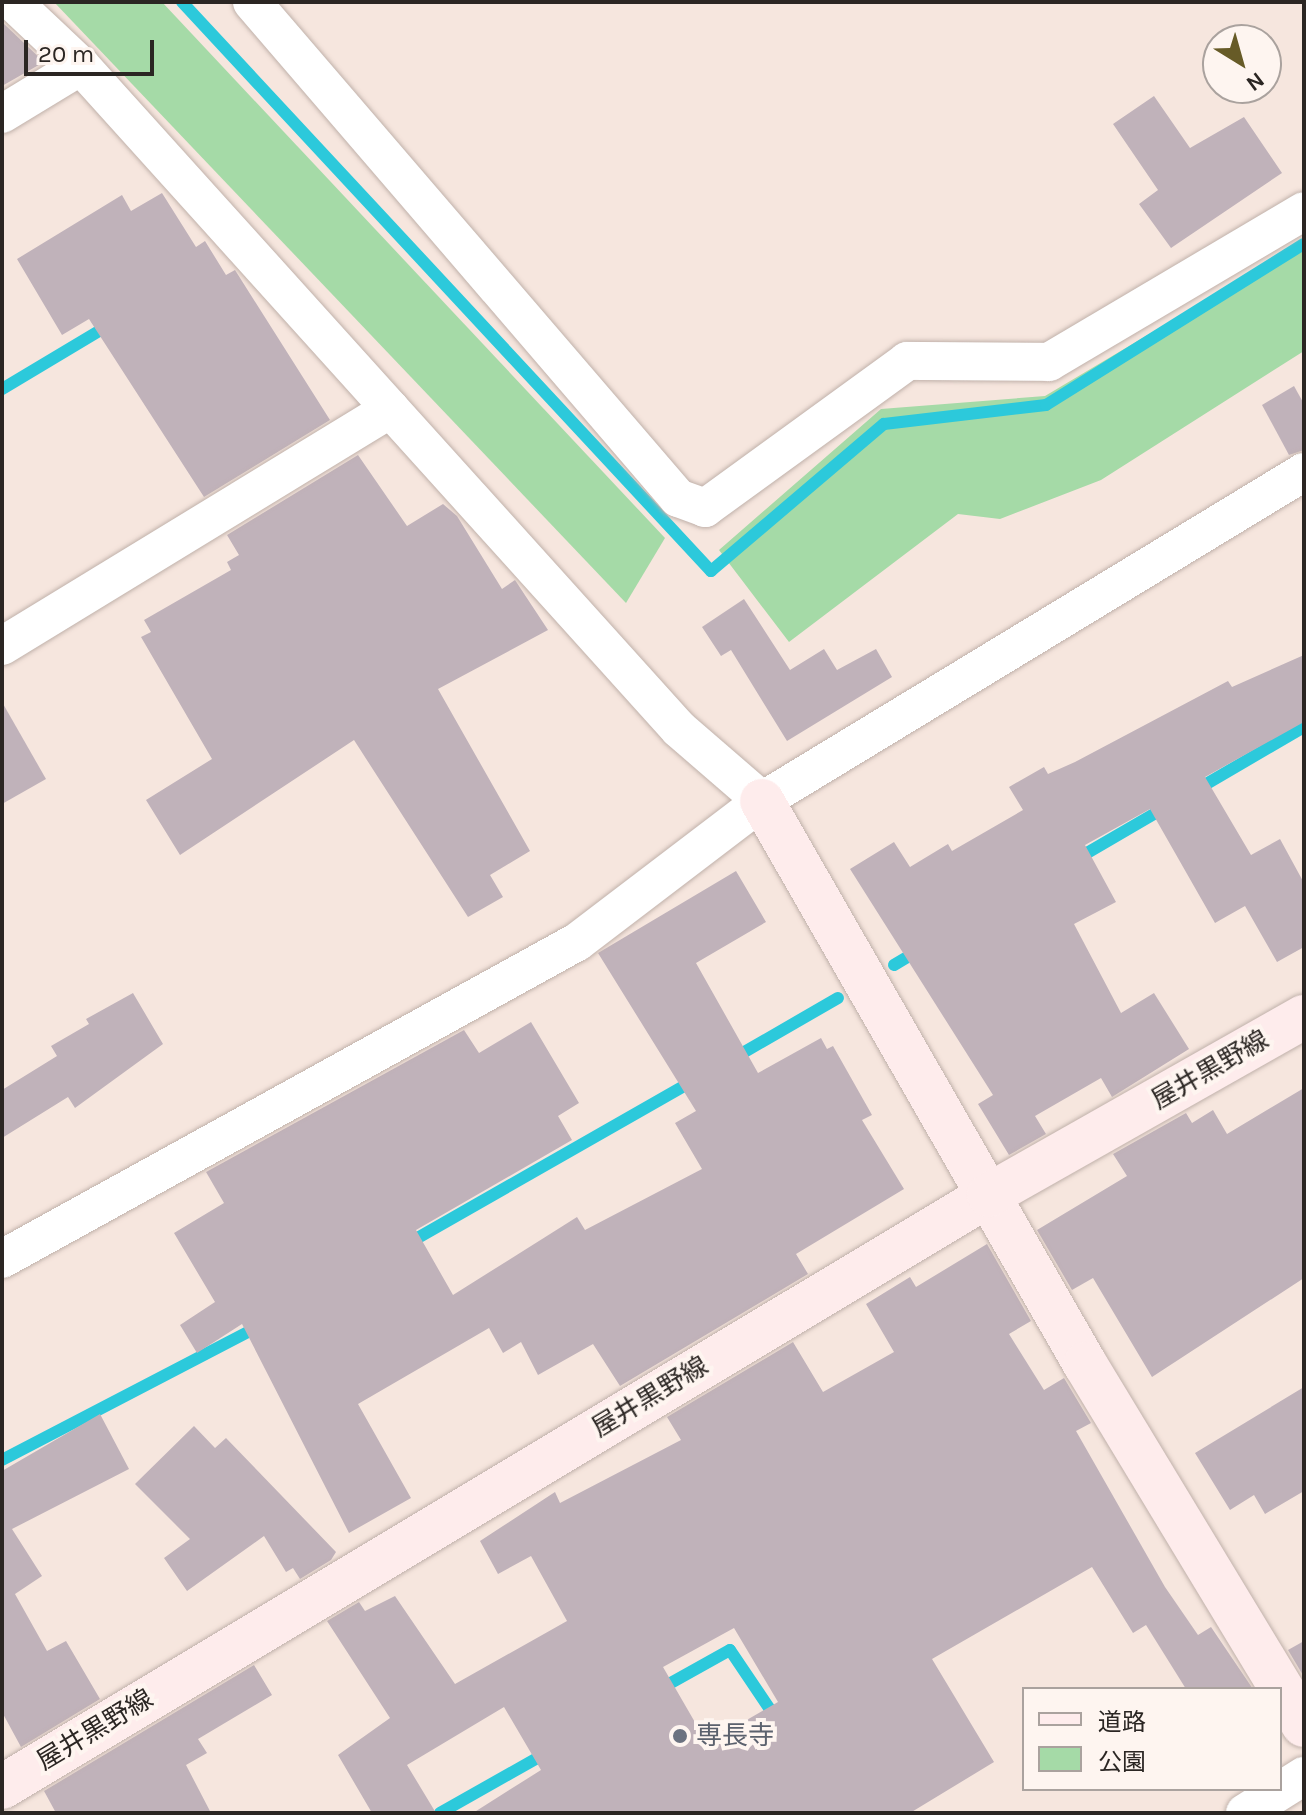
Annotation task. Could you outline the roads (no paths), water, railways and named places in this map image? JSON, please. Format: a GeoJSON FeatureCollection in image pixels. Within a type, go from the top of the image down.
{"type":"FeatureCollection","features":[{"type":"Feature","properties":{"kind":"main road"},"geometry":{"type":"LineString","coordinates":[[762,801],[989,1195],[1281,1687]]}},
{"type":"Feature","properties":{"kind":"main road","name":"屋井黒野線"},"geometry":{"type":"LineString","coordinates":[[2,1787],[989,1195],[1304,1017]]}},
{"type":"Feature","properties":{"kind":"main road"},"geometry":{"type":"LineString","coordinates":[[1282,1688],[1304,1725]]}},
{"type":"Feature","properties":{"kind":"street"},"geometry":{"type":"LineString","coordinates":[[13,2],[81,66],[679,729],[762,801]]}},
{"type":"Feature","properties":{"kind":"street"},"geometry":{"type":"LineString","coordinates":[[267,7],[678,498],[705,508],[907,361],[1049,362],[1304,211]]}},
{"type":"Feature","properties":{"kind":"street"},"geometry":{"type":"LineString","coordinates":[[2,114],[81,66]]}},
{"type":"Feature","properties":{"kind":"street"},"geometry":{"type":"LineString","coordinates":[[2,646],[390,409]]}},
{"type":"Feature","properties":{"kind":"street"},"geometry":{"type":"LineString","coordinates":[[2,1259],[577,942],[762,801],[1304,472]]}},
{"type":"Feature","properties":{"kind":"street"},"geometry":{"type":"LineString","coordinates":[[1282,1790],[1304,1776]]}},
{"type":"Feature","properties":{"kind":"street"},"geometry":{"type":"LineString","coordinates":[[1245,1813],[1280,1791]]}},
{"type":"Feature","properties":{"kind":"waterway"},"geometry":{"type":"LineString","coordinates":[[182,2],[711,571],[884,424],[1046,405],[1304,244]]}},
{"type":"Feature","properties":{"kind":"waterway"},"geometry":{"type":"LineString","coordinates":[[2,389],[109,325]]}},
{"type":"Feature","properties":{"kind":"waterway"},"geometry":{"type":"LineString","coordinates":[[1196,790],[1304,727]]}},
{"type":"Feature","properties":{"kind":"waterway"},"geometry":{"type":"LineString","coordinates":[[1075,860],[1166,807]]}},
{"type":"Feature","properties":{"kind":"waterway"},"geometry":{"type":"LineString","coordinates":[[894,965],[921,949]]}},
{"type":"Feature","properties":{"kind":"waterway"},"geometry":{"type":"LineString","coordinates":[[734,1058],[838,998]]}},
{"type":"Feature","properties":{"kind":"waterway"},"geometry":{"type":"LineString","coordinates":[[407,1244],[693,1081]]}},
{"type":"Feature","properties":{"kind":"waterway"},"geometry":{"type":"LineString","coordinates":[[2,1460],[258,1327]]}},
{"type":"Feature","properties":{"kind":"waterway"},"geometry":{"type":"LineString","coordinates":[[660,1689],[730,1650],[777,1720]]}},
{"type":"Feature","properties":{"kind":"waterway"},"geometry":{"type":"LineString","coordinates":[[440,1813],[546,1753]]}},
{"type":"Feature","properties":{"kind":"place","name":"専長寺"},"geometry":{"type":"Point","coordinates":[680,1736]}}]}
